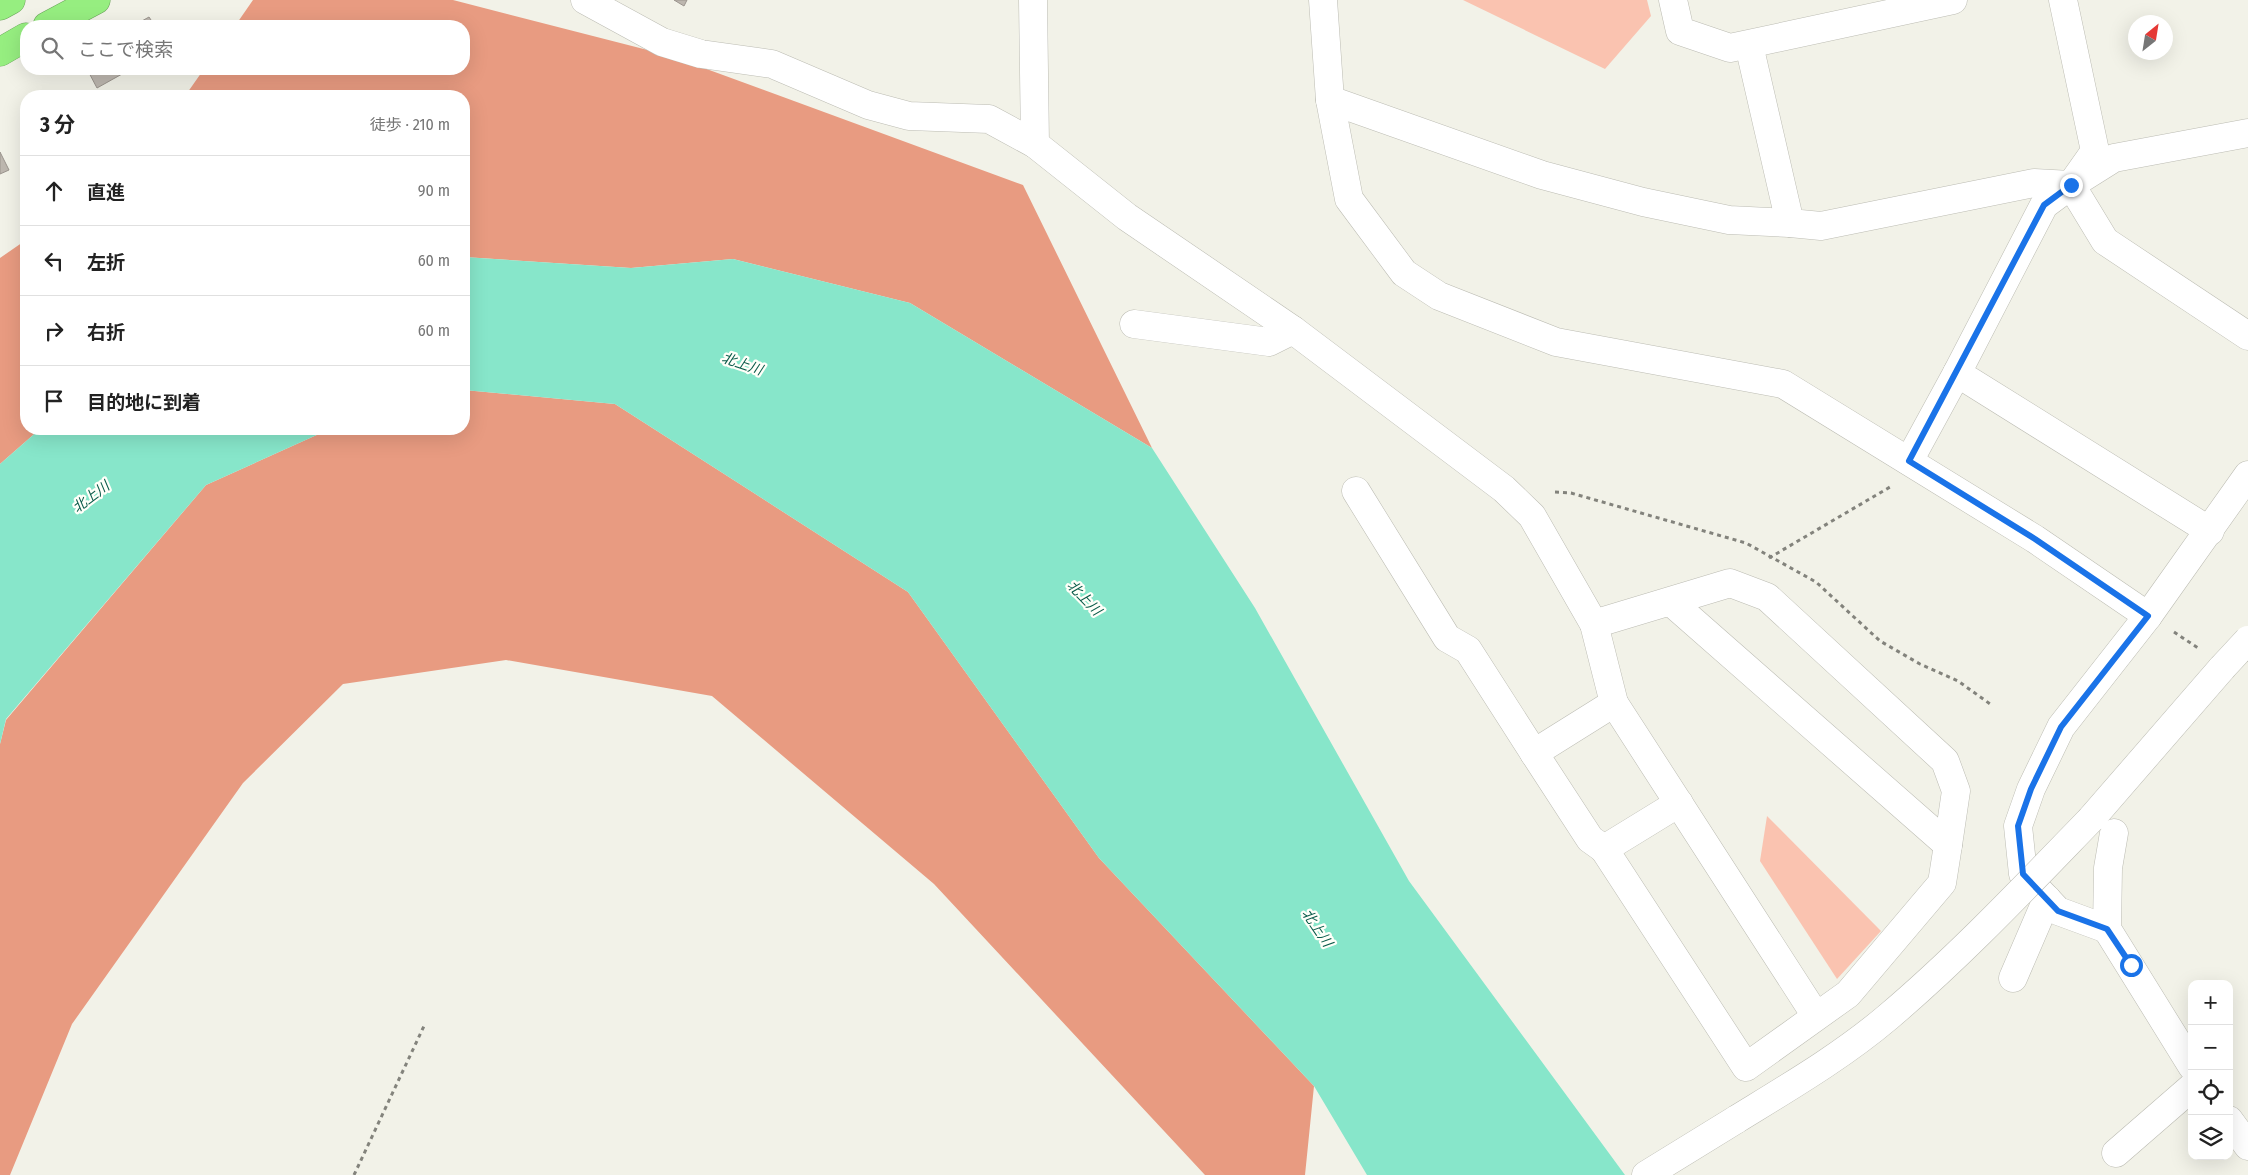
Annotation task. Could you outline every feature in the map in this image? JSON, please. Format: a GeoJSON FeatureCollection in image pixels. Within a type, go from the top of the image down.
{"type":"FeatureCollection","features":[{"type":"Feature","properties":{"kind":"highway"},"geometry":{"type":"LineString","coordinates":[[0,6],[11,0]]}},
{"type":"Feature","properties":{"kind":"highway"},"geometry":{"type":"LineString","coordinates":[[58,20],[96,0]]}},
{"type":"Feature","properties":{"kind":"highway"},"geometry":{"type":"LineString","coordinates":[[0,52],[20,41]]}},
{"type":"Feature","properties":{"kind":"street"},"geometry":{"type":"LineString","coordinates":[[584,0],[662,42],[700,54],[772,64],[868,105],[909,116],[989,119],[1035,144],[1127,218],[1293,330],[1504,490],[1532,516],[1594,624],[1614,703],[1816,1016]]}},
{"type":"Feature","properties":{"kind":"street"},"geometry":{"type":"LineString","coordinates":[[1033,0],[1035,144]]}},
{"type":"Feature","properties":{"kind":"street"},"geometry":{"type":"LineString","coordinates":[[1323,0],[1330,100],[1349,199],[1404,273],[1439,296],[1556,342],[1783,384],[2035,539],[2148,616]]}},
{"type":"Feature","properties":{"kind":"street"},"geometry":{"type":"LineString","coordinates":[[1673,0],[1680,31],[1730,48],[1953,0]]}},
{"type":"Feature","properties":{"kind":"street"},"geometry":{"type":"LineString","coordinates":[[2063,0],[2095,151],[2071,185]]}},
{"type":"Feature","properties":{"kind":"street"},"geometry":{"type":"LineString","coordinates":[[1749,45],[1790,223]]}},
{"type":"Feature","properties":{"kind":"street"},"geometry":{"type":"LineString","coordinates":[[1330,100],[1542,175],[1643,202],[1729,220],[1821,226],[2034,183],[2071,185]]}},
{"type":"Feature","properties":{"kind":"street"},"geometry":{"type":"LineString","coordinates":[[1915,465],[1957,373],[2044,205],[2071,185],[2114,158],[2248,133]]}},
{"type":"Feature","properties":{"kind":"street"},"geometry":{"type":"LineString","coordinates":[[2071,185],[2105,241],[2248,336]]}},
{"type":"Feature","properties":{"kind":"street"},"geometry":{"type":"LineString","coordinates":[[1134,324],[1269,342],[1293,330]]}},
{"type":"Feature","properties":{"kind":"street"},"geometry":{"type":"LineString","coordinates":[[1957,373],[2210,531]]}},
{"type":"Feature","properties":{"kind":"street"},"geometry":{"type":"LineString","coordinates":[[2107,929],[2058,911],[2023,874],[2018,826],[2031,789],[2061,727],[2148,616],[2248,475]]}},
{"type":"Feature","properties":{"kind":"street"},"geometry":{"type":"LineString","coordinates":[[1356,491],[1446,638],[1468,650],[1590,839],[1604,849],[1746,1067],[1848,994],[1942,883],[1956,791],[1945,761],[1767,597],[1730,582],[1594,624]]}},
{"type":"Feature","properties":{"kind":"street"},"geometry":{"type":"LineString","coordinates":[[1670,601],[1948,845]]}},
{"type":"Feature","properties":{"kind":"street"},"geometry":{"type":"LineString","coordinates":[[1646,1175],[1808,1075],[1886,1018],[1965,948],[2091,819],[2248,640]]}},
{"type":"Feature","properties":{"kind":"street"},"geometry":{"type":"LineString","coordinates":[[1534,753],[1614,703]]}},
{"type":"Feature","properties":{"kind":"street"},"geometry":{"type":"LineString","coordinates":[[1604,849],[1679,803]]}},
{"type":"Feature","properties":{"kind":"street"},"geometry":{"type":"LineString","coordinates":[[2114,833],[2108,868],[2107,929],[2188,1060]]}},
{"type":"Feature","properties":{"kind":"street"},"geometry":{"type":"LineString","coordinates":[[2013,978],[2047,899]]}},
{"type":"Feature","properties":{"kind":"street"},"geometry":{"type":"LineString","coordinates":[[2116,1153],[2188,1090]]}},
{"type":"Feature","properties":{"kind":"street"},"geometry":{"type":"LineString","coordinates":[[2233,1125],[2248,1146]]}},
{"type":"Feature","properties":{"kind":"path"},"geometry":{"type":"LineString","coordinates":[[1769,557],[1915,465]]}},
{"type":"Feature","properties":{"kind":"path"},"geometry":{"type":"LineString","coordinates":[[1552,492],[1571,493],[1746,543],[1816,582],[1880,641],[1920,664],[1958,681],[1993,706]]}},
{"type":"Feature","properties":{"kind":"path"},"geometry":{"type":"LineString","coordinates":[[1767,597],[1769,557]]}},
{"type":"Feature","properties":{"kind":"path"},"geometry":{"type":"LineString","coordinates":[[354,1175],[424,1026]]}},
{"type":"Feature","properties":{"kind":"shaded area"},"geometry":{"type":"Polygon","coordinates":[[[253,0],[453,0],[671,56],[1023,185],[1152,448],[910,303],[733,259],[631,268],[470,257],[470,90],[189,90],[200,75],[470,75],[470,20],[239,20],[253,0]]]}},
{"type":"Feature","properties":{"kind":"shaded area"},"geometry":{"type":"Polygon","coordinates":[[[1463,0],[1647,0],[1651,16],[1605,69],[1463,0]]]}},
{"type":"Feature","properties":{"kind":"shaded area"},"geometry":{"type":"Polygon","coordinates":[[[20,244],[20,435],[33,435],[0,464],[0,258],[20,244]]]}},
{"type":"Feature","properties":{"kind":"shaded area"},"geometry":{"type":"Polygon","coordinates":[[[470,391],[615,404],[908,592],[1099,858],[1314,1086],[1305,1175],[1205,1175],[934,884],[712,696],[506,660],[343,684],[243,783],[72,1024],[10,1175],[0,1175],[0,744],[6,720],[206,485],[317,435],[470,435],[470,391]]]}},
{"type":"Feature","properties":{"kind":"shaded area"},"geometry":{"type":"Polygon","coordinates":[[[1767,816],[1881,931],[1837,979],[1760,861],[1767,816]]]}},
{"type":"Feature","properties":{"kind":"water","name":"北上川"},"geometry":{"type":"Polygon","coordinates":[[[470,257],[631,268],[733,259],[910,303],[1152,448],[1255,608],[1409,881],[1625,1175],[1367,1175],[1314,1086],[1099,858],[908,592],[615,404],[470,391],[470,257]]]}},
{"type":"Feature","properties":{"kind":"water","name":"北上川"},"geometry":{"type":"Polygon","coordinates":[[[33,435],[317,435],[206,485],[6,719],[0,744],[0,464],[33,435]]]}},
{"type":"Feature","properties":{"kind":"building"},"geometry":{"type":"Polygon","coordinates":[[[674,0],[687,0],[684,6],[674,0]]]}},
{"type":"Feature","properties":{"kind":"building"},"geometry":{"type":"Polygon","coordinates":[[[90,75],[120,75],[97,88],[90,75]]]}},
{"type":"Feature","properties":{"kind":"building"},"geometry":{"type":"Polygon","coordinates":[[[0,152],[9,170],[0,174],[0,152]]]}},
{"type":"Feature","properties":{"kind":"route"},"geometry":{"type":"LineString","coordinates":[[2071,185],[2044,205],[1909,461],[2035,539],[2148,616],[2061,727],[2031,789],[2018,826],[2023,874],[2058,911],[2107,929],[2131,965]]}}]}
